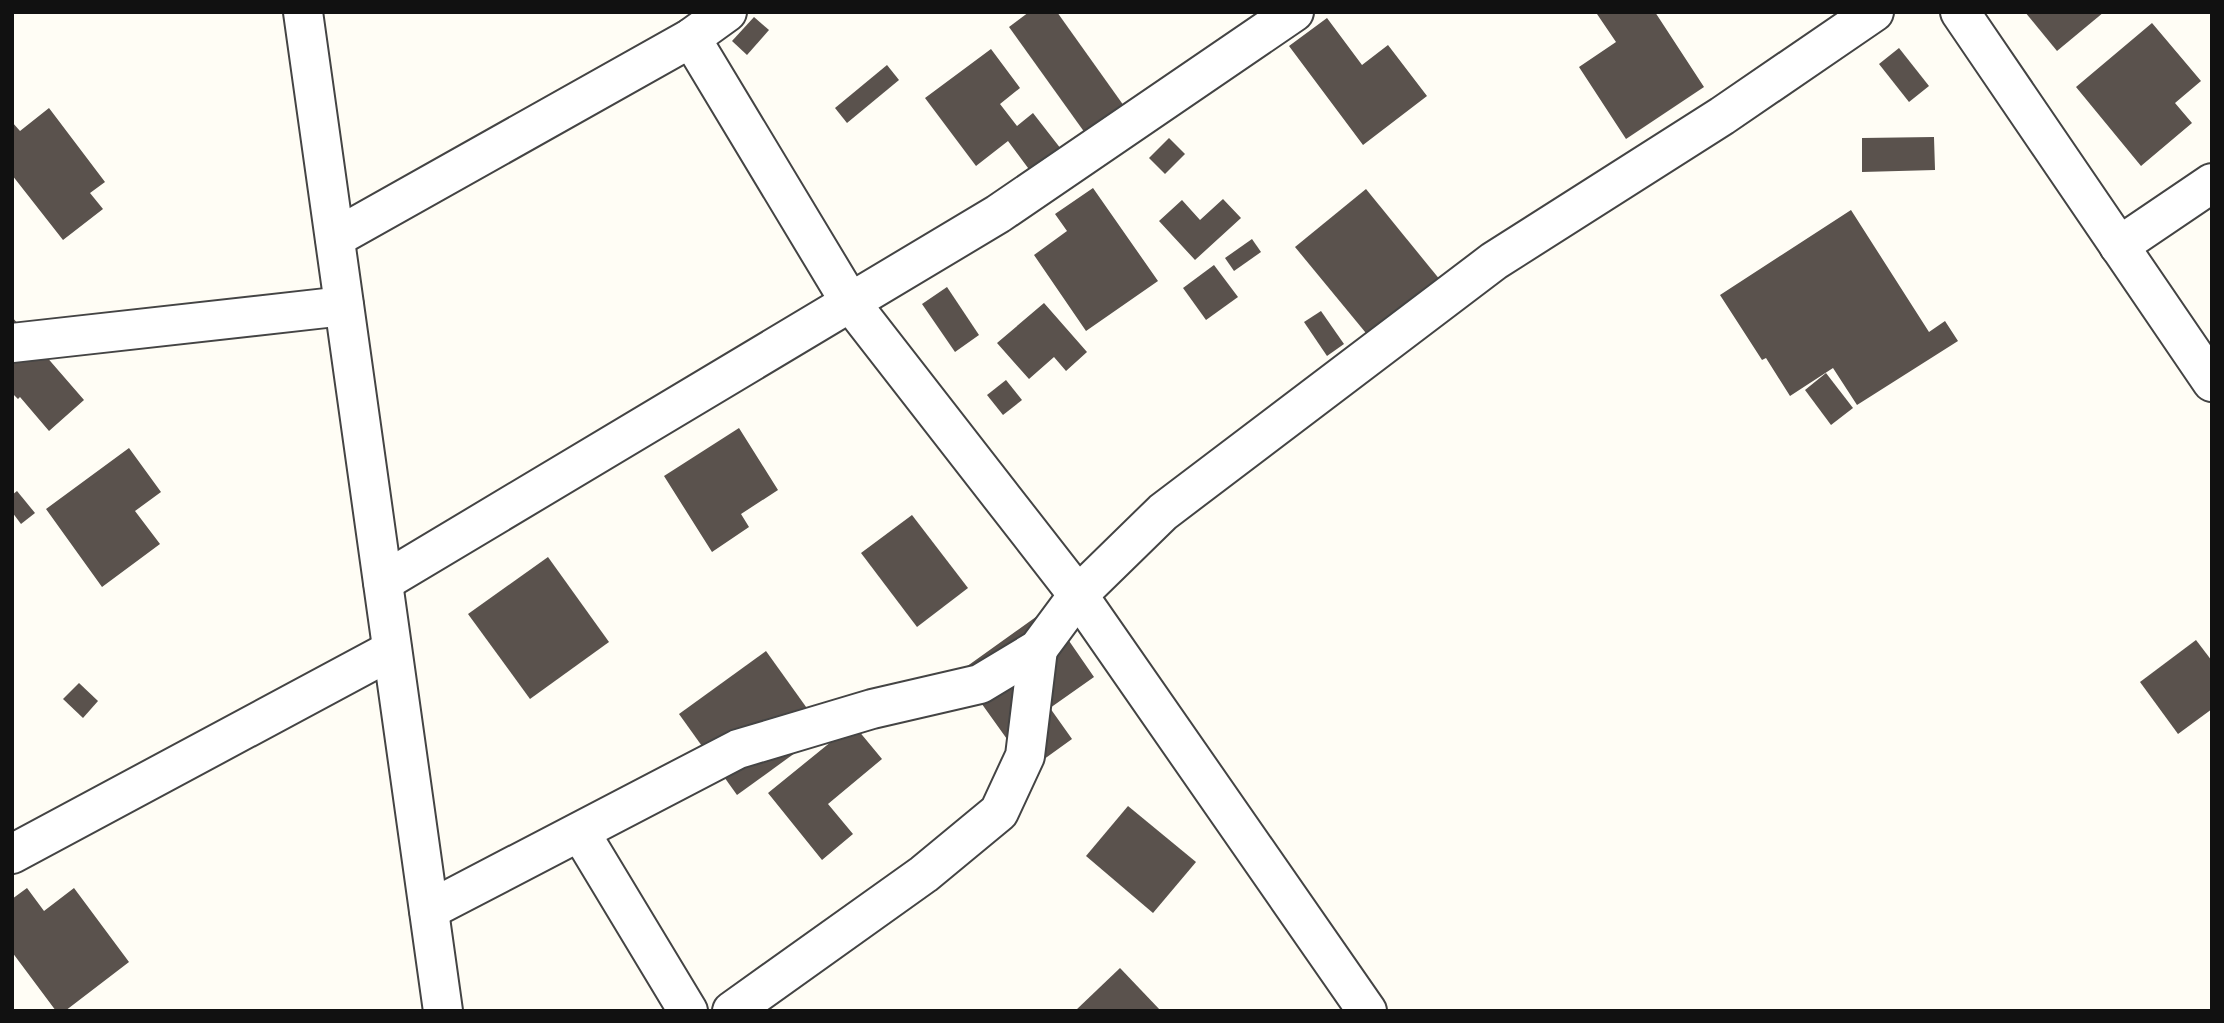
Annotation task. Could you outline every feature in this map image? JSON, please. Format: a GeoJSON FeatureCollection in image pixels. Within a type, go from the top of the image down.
{"type":"FeatureCollection","features":[{"type":"Feature","properties":{"kind":"street"},"geometry":{"type":"LineString","coordinates":[[303,12],[443,1011]]}},
{"type":"Feature","properties":{"kind":"street"},"geometry":{"type":"LineString","coordinates":[[335,239],[691,38],[727,12]]}},
{"type":"Feature","properties":{"kind":"street"},"geometry":{"type":"LineString","coordinates":[[383,582],[998,214],[1294,12]]}},
{"type":"Feature","properties":{"kind":"street"},"geometry":{"type":"LineString","coordinates":[[429,910],[738,749],[872,709],[980,684],[1038,649],[1078,595],[1163,512],[1494,261],[1722,116],[1874,12]]}},
{"type":"Feature","properties":{"kind":"street"},"geometry":{"type":"LineString","coordinates":[[1960,12],[2212,383]]}},
{"type":"Feature","properties":{"kind":"street"},"geometry":{"type":"LineString","coordinates":[[691,38],[850,302],[1078,595],[1367,1011]]}},
{"type":"Feature","properties":{"kind":"street"},"geometry":{"type":"LineString","coordinates":[[2119,246],[2212,183]]}},
{"type":"Feature","properties":{"kind":"street"},"geometry":{"type":"LineString","coordinates":[[12,343],[344,306]]}},
{"type":"Feature","properties":{"kind":"street"},"geometry":{"type":"LineString","coordinates":[[732,1011],[924,874],[999,811],[1025,756],[1038,649]]}},
{"type":"Feature","properties":{"kind":"street"},"geometry":{"type":"LineString","coordinates":[[12,853],[392,650]]}},
{"type":"Feature","properties":{"kind":"street"},"geometry":{"type":"LineString","coordinates":[[580,832],[688,1011]]}},
{"type":"Feature","properties":{"kind":"building"},"geometry":{"type":"Polygon","coordinates":[[[1029,12],[1057,12],[1124,106],[1085,133],[1009,27],[1029,12]]]}},
{"type":"Feature","properties":{"kind":"building"},"geometry":{"type":"Polygon","coordinates":[[[1655,12],[1704,87],[1626,139],[1579,67],[1616,42],[1597,14],[1655,12]]]}},
{"type":"Feature","properties":{"kind":"building"},"geometry":{"type":"Polygon","coordinates":[[[2025,12],[2104,12],[2057,51],[2025,12]]]}},
{"type":"Feature","properties":{"kind":"building"},"geometry":{"type":"Polygon","coordinates":[[[754,17],[769,30],[747,55],[732,41],[754,17]]]}},
{"type":"Feature","properties":{"kind":"building"},"geometry":{"type":"Polygon","coordinates":[[[1327,18],[1362,65],[1388,45],[1427,96],[1363,145],[1289,46],[1327,18]]]}},
{"type":"Feature","properties":{"kind":"building"},"geometry":{"type":"Polygon","coordinates":[[[2152,23],[2201,81],[2175,103],[2192,123],[2141,166],[2076,87],[2152,23]]]}},
{"type":"Feature","properties":{"kind":"building"},"geometry":{"type":"Polygon","coordinates":[[[1899,48],[1929,86],[1909,102],[1879,64],[1899,48]]]}},
{"type":"Feature","properties":{"kind":"building"},"geometry":{"type":"Polygon","coordinates":[[[991,49],[1020,88],[1000,104],[1017,126],[1033,113],[1061,149],[1031,172],[1008,141],[976,166],[925,98],[991,49]]]}},
{"type":"Feature","properties":{"kind":"building"},"geometry":{"type":"Polygon","coordinates":[[[887,65],[899,80],[847,123],[835,108],[887,65]]]}},
{"type":"Feature","properties":{"kind":"building"},"geometry":{"type":"Polygon","coordinates":[[[49,108],[105,182],[90,193],[103,209],[63,240],[12,175],[12,122],[20,131],[49,108]]]}},
{"type":"Feature","properties":{"kind":"building"},"geometry":{"type":"Polygon","coordinates":[[[1934,137],[1935,170],[1862,172],[1862,138],[1934,137]]]}},
{"type":"Feature","properties":{"kind":"building"},"geometry":{"type":"Polygon","coordinates":[[[1169,138],[1185,154],[1165,174],[1149,158],[1169,138]]]}},
{"type":"Feature","properties":{"kind":"building"},"geometry":{"type":"Polygon","coordinates":[[[1093,188],[1158,281],[1086,331],[1034,255],[1067,231],[1055,214],[1093,188]]]}},
{"type":"Feature","properties":{"kind":"building"},"geometry":{"type":"Polygon","coordinates":[[[1366,189],[1445,286],[1375,344],[1295,247],[1366,189]]]}},
{"type":"Feature","properties":{"kind":"building"},"geometry":{"type":"Polygon","coordinates":[[[1223,199],[1241,218],[1195,260],[1159,221],[1182,200],[1200,220],[1223,199]]]}},
{"type":"Feature","properties":{"kind":"building"},"geometry":{"type":"Polygon","coordinates":[[[1851,210],[1929,332],[1945,321],[1958,341],[1857,405],[1833,368],[1790,396],[1766,358],[1762,360],[1720,295],[1851,210]]]}},
{"type":"Feature","properties":{"kind":"building"},"geometry":{"type":"Polygon","coordinates":[[[1252,239],[1261,252],[1234,271],[1225,258],[1252,239]]]}},
{"type":"Feature","properties":{"kind":"building"},"geometry":{"type":"Polygon","coordinates":[[[1214,265],[1238,297],[1206,320],[1183,288],[1214,265]]]}},
{"type":"Feature","properties":{"kind":"building"},"geometry":{"type":"Polygon","coordinates":[[[947,287],[979,335],[955,352],[922,304],[947,287]]]}},
{"type":"Feature","properties":{"kind":"building"},"geometry":{"type":"Polygon","coordinates":[[[1044,303],[1087,352],[1066,371],[1054,357],[1029,379],[997,343],[1044,303]]]}},
{"type":"Feature","properties":{"kind":"building"},"geometry":{"type":"Polygon","coordinates":[[[1321,311],[1344,344],[1327,356],[1304,322],[1321,311]]]}},
{"type":"Feature","properties":{"kind":"building"},"geometry":{"type":"Polygon","coordinates":[[[12,317],[84,400],[49,431],[20,397],[18,399],[12,393],[12,317]]]}},
{"type":"Feature","properties":{"kind":"building"},"geometry":{"type":"Polygon","coordinates":[[[1826,373],[1853,408],[1831,425],[1805,390],[1826,373]]]}},
{"type":"Feature","properties":{"kind":"building"},"geometry":{"type":"Polygon","coordinates":[[[1006,380],[1022,400],[1003,415],[987,395],[1006,380]]]}},
{"type":"Feature","properties":{"kind":"building"},"geometry":{"type":"Polygon","coordinates":[[[739,428],[778,490],[741,514],[749,527],[712,552],[664,476],[739,428]]]}},
{"type":"Feature","properties":{"kind":"building"},"geometry":{"type":"Polygon","coordinates":[[[129,448],[161,492],[135,511],[160,544],[102,587],[46,509],[129,448]]]}},
{"type":"Feature","properties":{"kind":"building"},"geometry":{"type":"Polygon","coordinates":[[[17,491],[35,513],[21,524],[12,512],[12,495],[17,491]]]}},
{"type":"Feature","properties":{"kind":"building"},"geometry":{"type":"Polygon","coordinates":[[[912,515],[968,588],[917,627],[861,553],[912,515]]]}},
{"type":"Feature","properties":{"kind":"building"},"geometry":{"type":"Polygon","coordinates":[[[548,557],[609,642],[530,699],[468,614],[548,557]]]}},
{"type":"Feature","properties":{"kind":"building"},"geometry":{"type":"Polygon","coordinates":[[[1047,609],[1094,677],[1050,708],[1072,739],[1029,770],[959,672],[1047,609]]]}},
{"type":"Feature","properties":{"kind":"building"},"geometry":{"type":"Polygon","coordinates":[[[2196,640],[2212,661],[2212,709],[2178,734],[2140,682],[2196,640]]]}},
{"type":"Feature","properties":{"kind":"building"},"geometry":{"type":"Polygon","coordinates":[[[766,651],[824,732],[737,795],[679,714],[766,651]]]}},
{"type":"Feature","properties":{"kind":"building"},"geometry":{"type":"Polygon","coordinates":[[[79,683],[98,701],[83,718],[63,699],[79,683]]]}},
{"type":"Feature","properties":{"kind":"building"},"geometry":{"type":"Polygon","coordinates":[[[853,724],[882,759],[828,804],[853,834],[822,860],[768,793],[853,724]]]}},
{"type":"Feature","properties":{"kind":"building"},"geometry":{"type":"Polygon","coordinates":[[[1128,806],[1196,862],[1153,913],[1086,856],[1128,806]]]}},
{"type":"Feature","properties":{"kind":"building"},"geometry":{"type":"Polygon","coordinates":[[[27,888],[44,911],[74,888],[129,962],[65,1011],[56,1011],[12,952],[12,899],[27,888]]]}},
{"type":"Feature","properties":{"kind":"building"},"geometry":{"type":"Polygon","coordinates":[[[1120,968],[1161,1011],[1075,1011],[1120,968]]]}}]}
